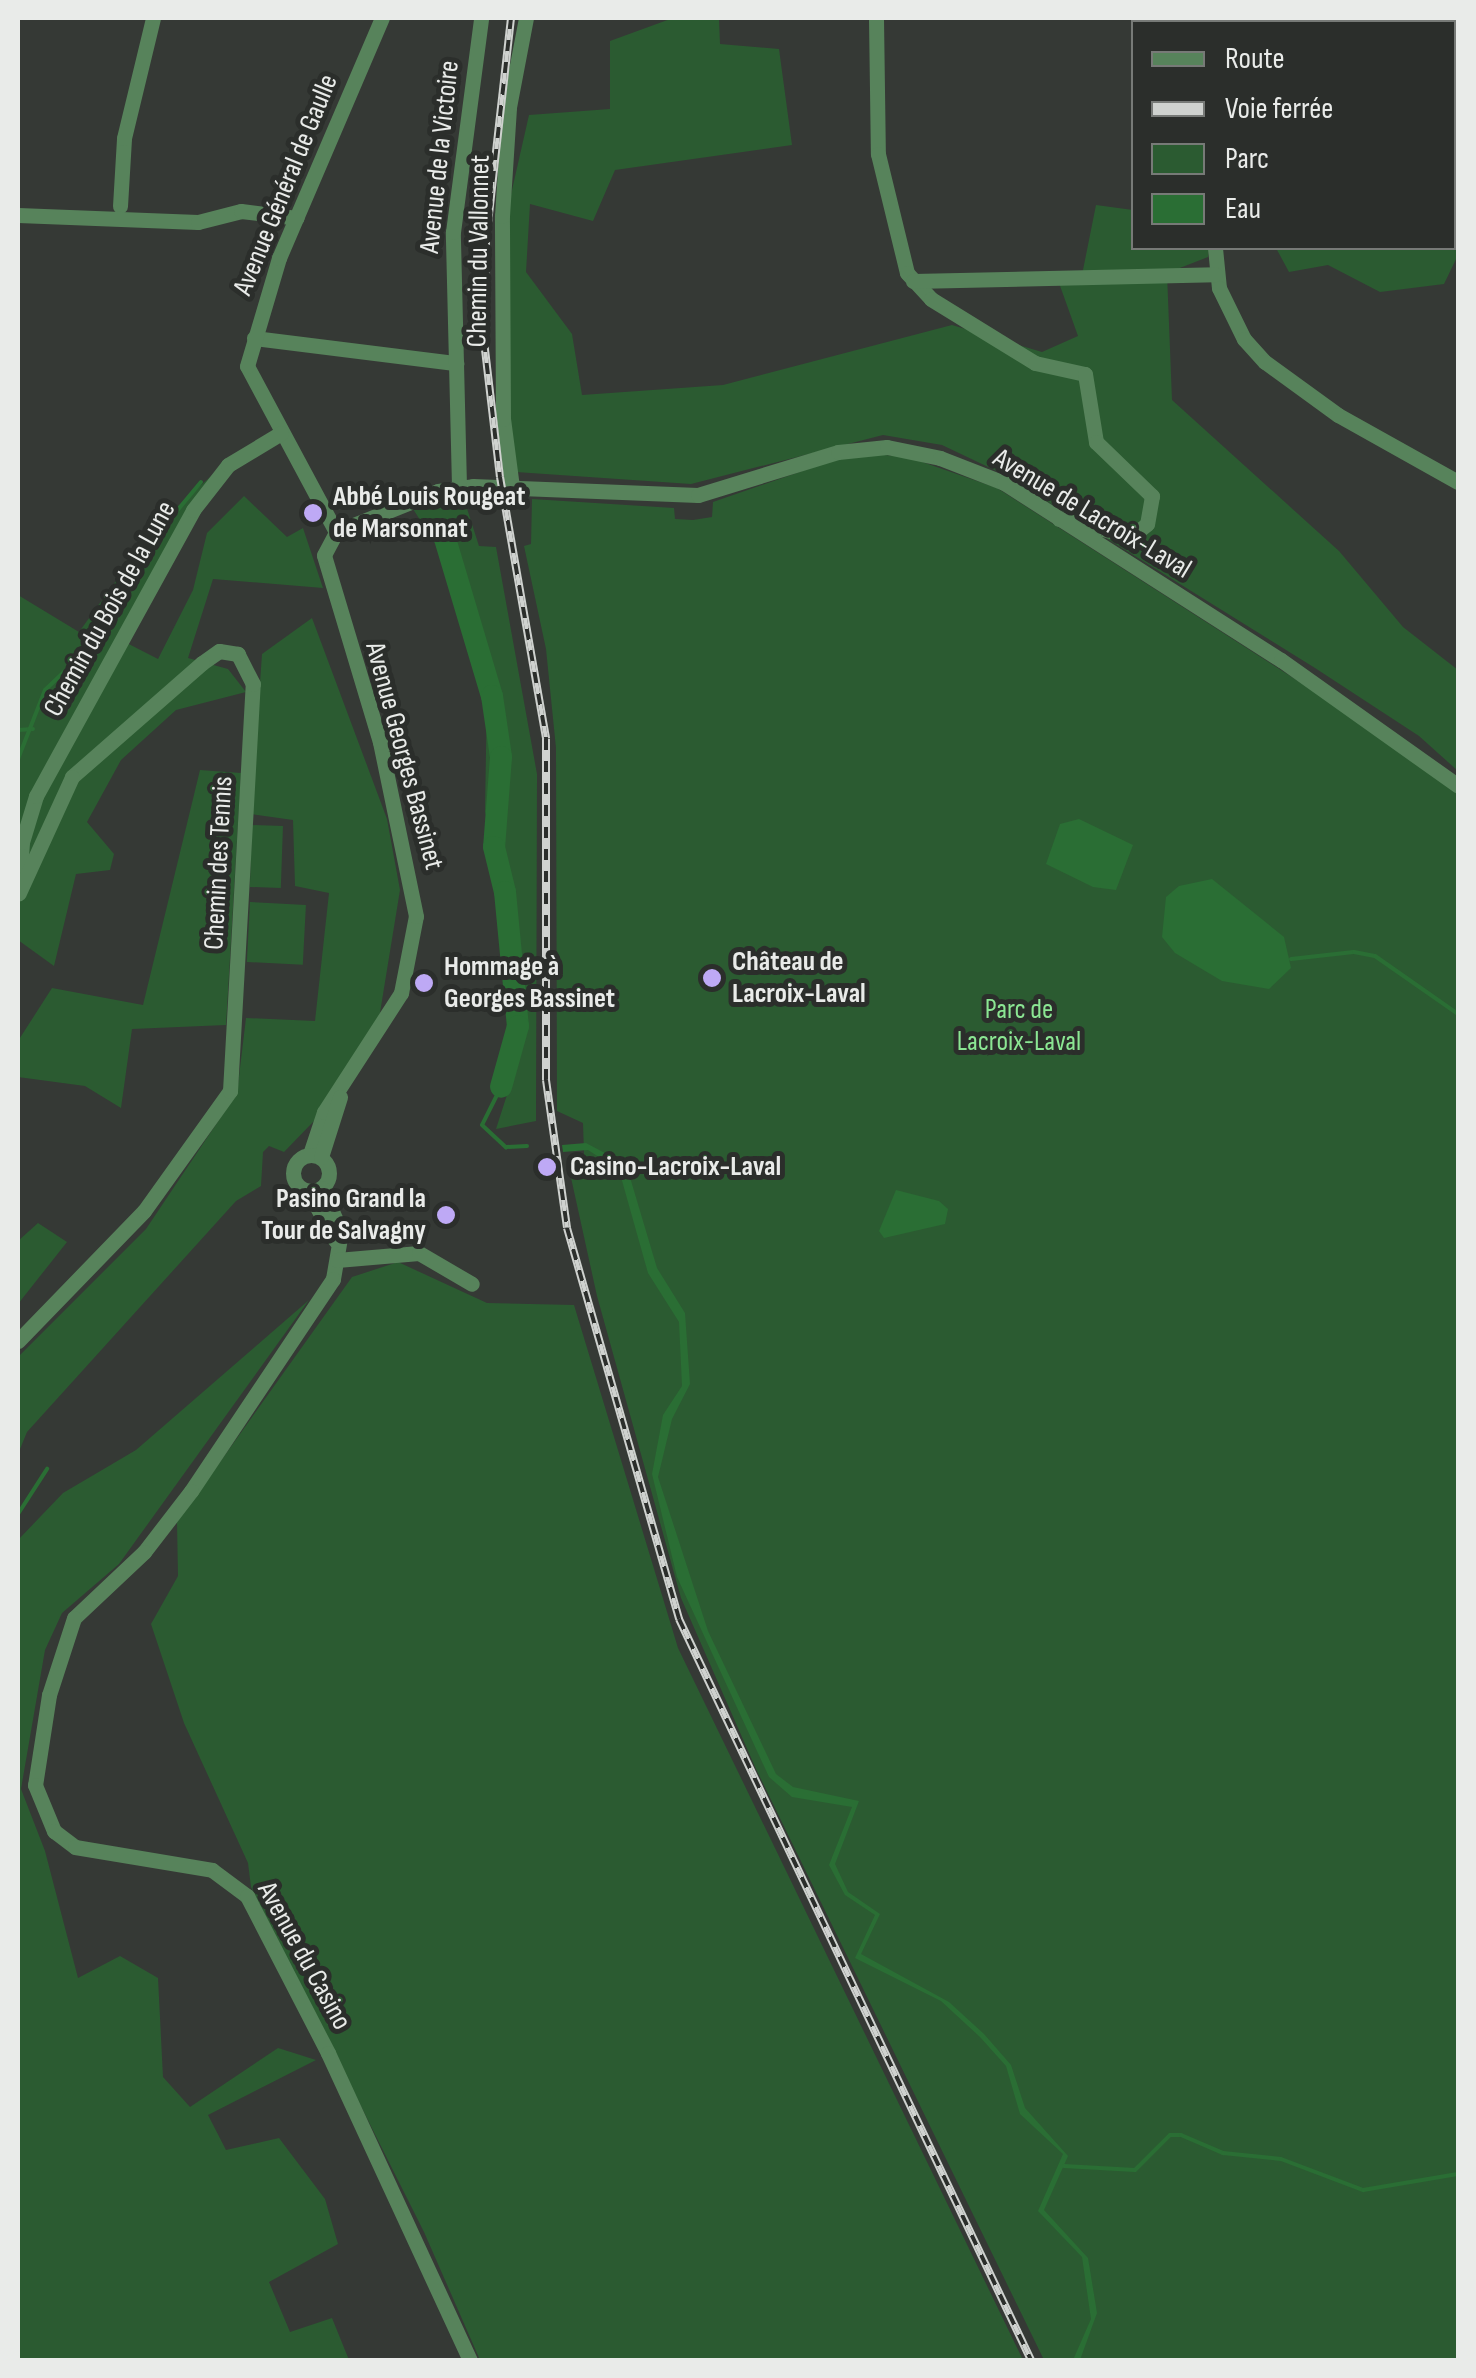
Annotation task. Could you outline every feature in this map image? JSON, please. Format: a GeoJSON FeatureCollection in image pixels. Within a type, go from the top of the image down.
{"type":"FeatureCollection","features":[{"type":"Feature","properties":{"kind":"street"},"geometry":{"type":"LineString","coordinates":[[120,206],[124,138],[152,18]]}},
{"type":"Feature","properties":{"kind":"street","name":"Avenue Général de Gaulle"},"geometry":{"type":"LineString","coordinates":[[336,532],[247,366],[298,218],[382,18]]}},
{"type":"Feature","properties":{"kind":"street","name":"Avenue de la Victoire"},"geometry":{"type":"LineString","coordinates":[[466,486],[456,363],[453,232],[481,18]]}},
{"type":"Feature","properties":{"kind":"street","name":"Chemin du Vallonnet"},"geometry":{"type":"LineString","coordinates":[[512,487],[503,419],[502,216],[509,107],[526,18]]}},
{"type":"Feature","properties":{"kind":"street"},"geometry":{"type":"LineString","coordinates":[[876,18],[878,154],[888,211],[913,281],[931,299],[1035,362],[1085,374],[1096,442],[1143,485],[1154,510],[1132,536],[1112,535],[1062,515],[1058,521]]}},
{"type":"Feature","properties":{"kind":"street"},"geometry":{"type":"LineString","coordinates":[[18,215],[174,222],[240,212],[298,218]]}},
{"type":"Feature","properties":{"kind":"street"},"geometry":{"type":"LineString","coordinates":[[1215,250],[1215,274],[1244,339],[1265,362],[1338,415],[1458,482]]}},
{"type":"Feature","properties":{"kind":"street"},"geometry":{"type":"LineString","coordinates":[[913,281],[1215,274]]}},
{"type":"Feature","properties":{"kind":"street"},"geometry":{"type":"LineString","coordinates":[[254,338],[456,363]]}},
{"type":"Feature","properties":{"kind":"street","name":"Chemin du Bois de la Lune"},"geometry":{"type":"LineString","coordinates":[[18,896],[22,842],[36,796],[193,510],[228,465],[281,434]]}},
{"type":"Feature","properties":{"kind":"street","name":"Avenue de Lacroix-Laval"},"geometry":{"type":"LineString","coordinates":[[466,486],[698,496],[838,452],[887,446],[1004,483],[1281,660],[1458,786]]}},
{"type":"Feature","properties":{"kind":"street"},"geometry":{"type":"LineString","coordinates":[[336,532],[466,486]]}},
{"type":"Feature","properties":{"kind":"street","name":"Avenue Georges Bassinet"},"geometry":{"type":"LineString","coordinates":[[316,1156],[324,1112],[341,1094],[370,1049],[410,964],[414,884],[380,742],[324,571],[324,555],[336,532]]}},
{"type":"Feature","properties":{"kind":"street","name":"Chemin des Tennis"},"geometry":{"type":"LineString","coordinates":[[18,896],[72,776],[202,663],[219,652],[238,654],[253,684],[230,1091],[144,1211],[18,1341]]}},
{"type":"Feature","properties":{"kind":"street"},"geometry":{"type":"LineString","coordinates":[[315,1190],[330,1172],[316,1156],[292,1172],[315,1190],[337,1252],[419,1253],[472,1284]]}},
{"type":"Feature","properties":{"kind":"street","name":"Avenue du Casino"},"geometry":{"type":"LineString","coordinates":[[337,1252],[320,1307],[191,1492],[144,1552],[74,1618],[49,1695],[35,1785],[54,1832],[75,1847],[212,1870],[247,1896],[328,2053],[470,2360]]}},
{"type":"Feature","properties":{"kind":"green space"},"geometry":{"type":"Polygon","coordinates":[[[673,18],[719,18],[720,44],[779,49],[792,145],[615,170],[593,221],[530,204],[526,272],[572,334],[582,395],[723,385],[952,325],[1042,352],[1078,336],[1059,283],[1081,280],[1096,205],[1131,210],[1131,250],[1209,250],[1208,257],[1167,273],[1172,400],[1339,551],[1403,627],[1458,670],[1458,771],[1419,736],[1315,668],[1003,474],[942,445],[883,435],[691,484],[516,472],[508,395],[507,212],[529,115],[610,109],[610,41],[673,18]]]}},
{"type":"Feature","properties":{"kind":"green space"},"geometry":{"type":"Polygon","coordinates":[[[1456,234],[1458,255],[1444,284],[1380,292],[1328,265],[1289,272],[1277,250],[1456,250],[1456,234]]]}},
{"type":"Feature","properties":{"kind":"green space","name":"Parc de Lacroix-Laval"},"geometry":{"type":"Polygon","coordinates":[[[873,454],[908,457],[997,488],[1429,765],[1458,794],[1458,2360],[1044,2360],[756,1769],[681,1598],[597,1296],[568,1164],[584,1154],[583,1123],[557,1111],[556,748],[546,649],[524,546],[531,544],[532,499],[674,508],[675,519],[693,520],[712,517],[713,502],[840,458],[873,454]]]}},
{"type":"Feature","properties":{"kind":"green space"},"geometry":{"type":"Polygon","coordinates":[[[220,468],[119,639],[158,659],[193,590],[207,533],[244,496],[287,537],[303,528],[323,588],[213,579],[188,658],[228,669],[246,692],[176,710],[121,760],[87,822],[114,854],[110,870],[76,874],[54,966],[18,940],[18,595],[79,632],[155,527],[220,468]]]}},
{"type":"Feature","properties":{"kind":"green space"},"geometry":{"type":"Polygon","coordinates":[[[463,496],[479,546],[496,547],[537,774],[536,1121],[496,1129],[525,1039],[508,883],[485,812],[487,691],[449,565],[413,509],[463,496]]]}},
{"type":"Feature","properties":{"kind":"green space"},"geometry":{"type":"Polygon","coordinates":[[[312,618],[387,819],[400,890],[378,1025],[315,1120],[284,1152],[269,1146],[263,1152],[261,1186],[236,1201],[27,1432],[18,1454],[18,1357],[146,1229],[237,1093],[246,1018],[315,1021],[329,893],[295,886],[293,820],[251,814],[262,654],[312,618]]]}},
{"type":"Feature","properties":{"kind":"green space"},"geometry":{"type":"Polygon","coordinates":[[[200,770],[241,773],[226,1025],[132,1029],[121,1108],[85,1086],[18,1077],[18,1041],[52,988],[143,1005],[200,770]]]}},
{"type":"Feature","properties":{"kind":"green space"},"geometry":{"type":"Polygon","coordinates":[[[252,825],[283,826],[281,888],[250,887],[252,825]]]}},
{"type":"Feature","properties":{"kind":"green space"},"geometry":{"type":"Polygon","coordinates":[[[250,902],[306,905],[303,965],[247,962],[250,902]]]}},
{"type":"Feature","properties":{"kind":"green space"},"geometry":{"type":"Polygon","coordinates":[[[38,1223],[67,1242],[18,1304],[18,1241],[38,1223]]]}},
{"type":"Feature","properties":{"kind":"green space"},"geometry":{"type":"Polygon","coordinates":[[[398,1262],[487,1303],[574,1305],[678,1648],[1023,2360],[480,2360],[424,2232],[251,1887],[248,1863],[184,1723],[151,1624],[178,1576],[177,1522],[352,1277],[398,1262]]]}},
{"type":"Feature","properties":{"kind":"green space"},"geometry":{"type":"Polygon","coordinates":[[[309,1300],[119,1564],[62,1613],[45,1650],[21,1789],[45,1851],[78,1978],[120,1956],[158,1978],[163,2077],[190,2107],[278,2048],[316,2060],[208,2115],[226,2150],[279,2138],[325,2199],[338,2244],[269,2282],[290,2332],[332,2318],[349,2360],[18,2360],[18,1540],[63,1493],[136,1450],[309,1300]]]}},
{"type":"Feature","properties":{"kind":"water"},"geometry":{"type":"Polygon","coordinates":[[[1079,819],[1133,845],[1116,890],[1093,887],[1046,864],[1060,824],[1079,819]]]}},
{"type":"Feature","properties":{"kind":"water"},"geometry":{"type":"Polygon","coordinates":[[[1212,879],[1284,937],[1291,968],[1269,989],[1222,981],[1175,953],[1162,937],[1166,897],[1179,886],[1212,879]]]}},
{"type":"Feature","properties":{"kind":"water"},"geometry":{"type":"Polygon","coordinates":[[[586,1143],[620,1161],[629,1174],[657,1268],[685,1313],[690,1384],[672,1419],[658,1477],[708,1631],[776,1774],[793,1787],[859,1801],[835,1864],[848,1892],[880,1914],[861,1954],[949,2002],[984,2034],[1011,2065],[1025,2108],[1068,2156],[1044,2210],[1088,2258],[1097,2313],[1080,2360],[1073,2360],[1091,2319],[1082,2257],[1038,2211],[1063,2154],[1020,2114],[1006,2066],[980,2037],[941,2001],[855,1958],[875,1915],[845,1895],[829,1865],[852,1807],[792,1797],[769,1777],[677,1577],[652,1474],[663,1415],[682,1386],[679,1322],[648,1273],[619,1170],[588,1150],[563,1152],[562,1145],[586,1143]]]}},
{"type":"Feature","properties":{"kind":"water"},"geometry":{"type":"Polygon","coordinates":[[[896,1190],[939,1201],[948,1209],[945,1224],[884,1238],[879,1231],[896,1190]]]}},
{"type":"Feature","properties":{"kind":"waterway"},"geometry":{"type":"LineString","coordinates":[[18,759],[45,690],[83,654],[151,542],[201,482]]}},
{"type":"Feature","properties":{"kind":"waterway"},"geometry":{"type":"LineString","coordinates":[[443,532],[492,696],[501,757],[494,847],[505,892],[518,1026],[501,1087]]}},
{"type":"Feature","properties":{"kind":"waterway"},"geometry":{"type":"LineString","coordinates":[[18,730],[33,729]]}},
{"type":"Feature","properties":{"kind":"waterway"},"geometry":{"type":"LineString","coordinates":[[1291,959],[1354,952],[1375,956],[1458,1014]]}},
{"type":"Feature","properties":{"kind":"waterway"},"geometry":{"type":"LineString","coordinates":[[501,1087],[482,1125],[506,1147],[527,1146]]}},
{"type":"Feature","properties":{"kind":"waterway"},"geometry":{"type":"LineString","coordinates":[[18,1514],[47,1469]]}},
{"type":"Feature","properties":{"kind":"waterway"},"geometry":{"type":"LineString","coordinates":[[1064,2166],[1135,2170],[1170,2135],[1181,2135],[1223,2153],[1281,2159],[1363,2190],[1458,2174]]}},
{"type":"Feature","properties":{"kind":"railway"},"geometry":{"type":"LineString","coordinates":[[511,18],[486,242],[484,341],[500,477],[546,739],[546,1080],[567,1228],[679,1619],[1031,2360]]}},
{"type":"Feature","properties":{"kind":"place","name":"Abbé Louis Rougeat de Marsonnat"},"geometry":{"type":"Point","coordinates":[313,513]}},
{"type":"Feature","properties":{"kind":"place","name":"Château de Lacroix-Laval"},"geometry":{"type":"Point","coordinates":[712,978]}},
{"type":"Feature","properties":{"kind":"place","name":"Hommage à Georges Bassinet"},"geometry":{"type":"Point","coordinates":[424,983]}},
{"type":"Feature","properties":{"kind":"place","name":"Casino-Lacroix-Laval"},"geometry":{"type":"Point","coordinates":[547,1167]}},
{"type":"Feature","properties":{"kind":"place","name":"Pasino Grand la Tour de Salvagny"},"geometry":{"type":"Point","coordinates":[446,1215]}}]}
